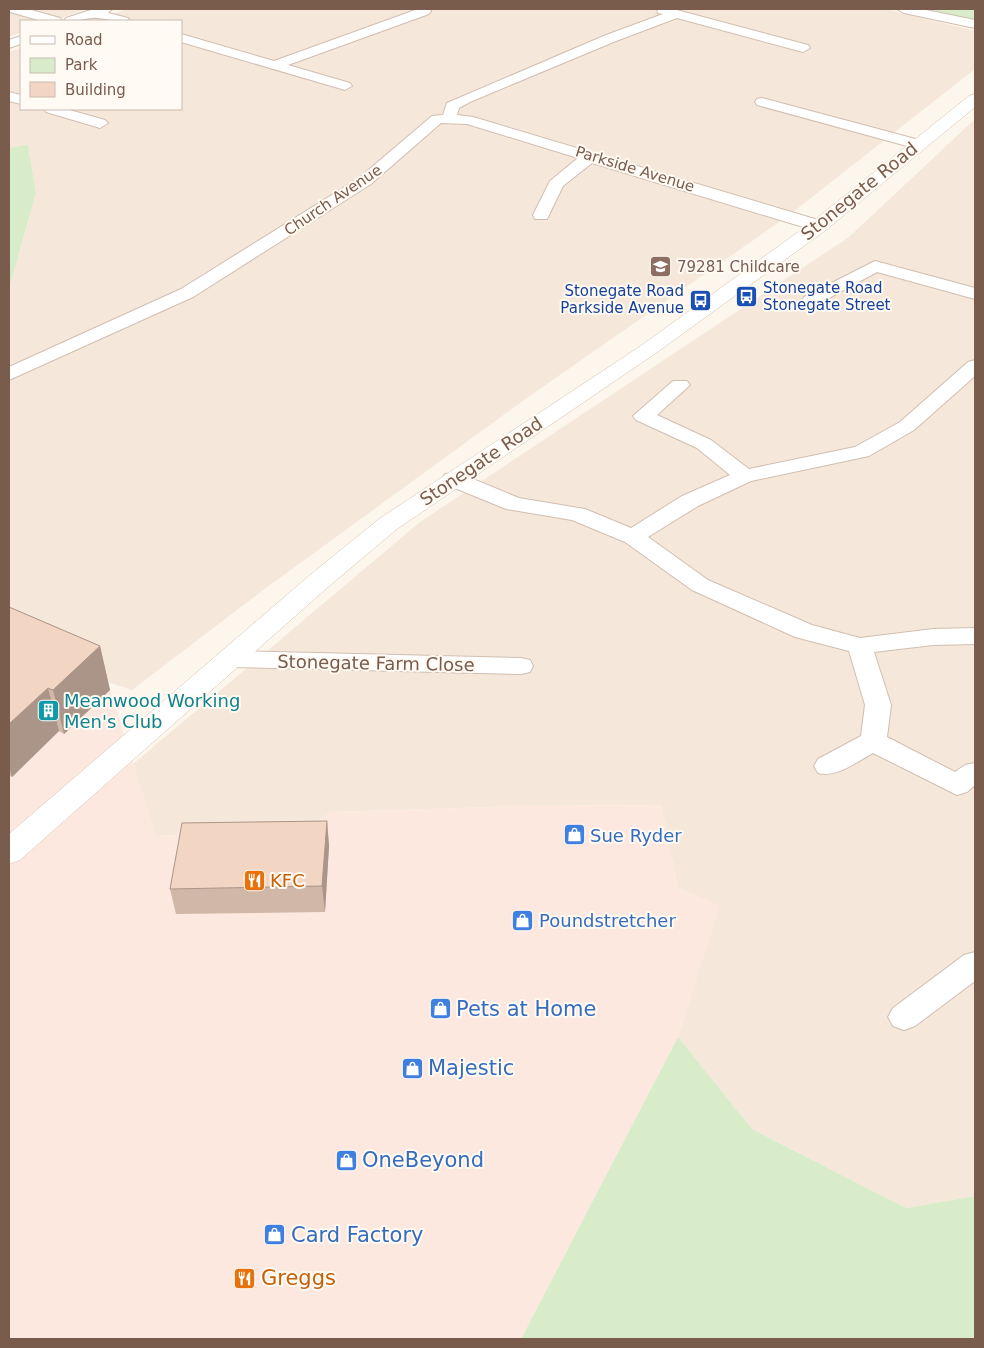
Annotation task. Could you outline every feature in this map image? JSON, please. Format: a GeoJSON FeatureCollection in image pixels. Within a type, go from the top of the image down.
{"type":"FeatureCollection","features":[{"type":"Feature","properties":{"kind":"main road","name":"Stonegate Road"},"geometry":{"type":"LineString","coordinates":[[9,852],[388,524],[649,349],[819,226],[918,144],[974,101]]}},
{"type":"Feature","properties":{"kind":"street"},"geometry":{"type":"LineString","coordinates":[[15,9],[52,20]]}},
{"type":"Feature","properties":{"kind":"street"},"geometry":{"type":"LineString","coordinates":[[904,9],[975,24]]}},
{"type":"Feature","properties":{"kind":"street"},"geometry":{"type":"LineString","coordinates":[[74,20],[100,11],[121,20]]}},
{"type":"Feature","properties":{"kind":"street"},"geometry":{"type":"LineString","coordinates":[[275,65],[424,12]]}},
{"type":"Feature","properties":{"kind":"street"},"geometry":{"type":"LineString","coordinates":[[449,119],[452,106],[465,99],[670,12],[802,48]]}},
{"type":"Feature","properties":{"kind":"street"},"geometry":{"type":"LineString","coordinates":[[779,42],[792,34]]}},
{"type":"Feature","properties":{"kind":"street"},"geometry":{"type":"LineString","coordinates":[[182,38],[345,86]]}},
{"type":"Feature","properties":{"kind":"street"},"geometry":{"type":"LineString","coordinates":[[762,102],[918,144]]}},
{"type":"Feature","properties":{"kind":"street"},"geometry":{"type":"LineString","coordinates":[[54,110],[100,123]]}},
{"type":"Feature","properties":{"kind":"street","name":"Church Avenue"},"geometry":{"type":"LineString","coordinates":[[9,374],[187,293],[365,181],[437,119],[449,119]]}},
{"type":"Feature","properties":{"kind":"street","name":"Parkside Avenue"},"geometry":{"type":"LineString","coordinates":[[449,119],[468,120],[819,226]]}},
{"type":"Feature","properties":{"kind":"street"},"geometry":{"type":"LineString","coordinates":[[541,215],[556,184],[591,156]]}},
{"type":"Feature","properties":{"kind":"street"},"geometry":{"type":"LineString","coordinates":[[810,301],[875,266],[975,294]]}},
{"type":"Feature","properties":{"kind":"street"},"geometry":{"type":"LineString","coordinates":[[632,537],[690,501],[745,476],[862,452],[907,426],[974,369]]}},
{"type":"Feature","properties":{"kind":"street"},"geometry":{"type":"LineString","coordinates":[[680,385],[643,416],[704,444],[745,476]]}},
{"type":"Feature","properties":{"kind":"street"},"geometry":{"type":"LineString","coordinates":[[453,479],[514,504],[578,514],[632,537],[700,585],[804,631],[860,646],[933,637],[975,636]]}},
{"type":"Feature","properties":{"kind":"street"},"geometry":{"type":"LineString","coordinates":[[860,646],[878,704],[873,741]]}},
{"type":"Feature","properties":{"kind":"street","name":"Stonegate Farm Close"},"geometry":{"type":"LineString","coordinates":[[231,659],[521,666]]}},
{"type":"Feature","properties":{"kind":"street"},"geometry":{"type":"LineString","coordinates":[[827,766],[873,741]]}},
{"type":"Feature","properties":{"kind":"street"},"geometry":{"type":"LineString","coordinates":[[873,741],[957,785],[974,772]]}},
{"type":"Feature","properties":{"kind":"street"},"geometry":{"type":"LineString","coordinates":[[904,1017],[975,964]]}},
{"type":"Feature","properties":{"kind":"shaded area"},"geometry":{"type":"Polygon","coordinates":[[[9,9],[88,9],[55,20],[20,20],[20,32],[9,37],[9,9]]]}},
{"type":"Feature","properties":{"kind":"shaded area"},"geometry":{"type":"Polygon","coordinates":[[[127,9],[886,9],[975,31],[975,69],[788,216],[524,400],[266,588],[132,690],[9,649],[9,289],[36,193],[28,146],[9,148],[9,52],[20,48],[20,110],[182,110],[182,20],[96,20],[127,9]]]}},
{"type":"Feature","properties":{"kind":"shaded area"},"geometry":{"type":"Polygon","coordinates":[[[975,119],[975,1196],[906,1208],[752,1129],[678,1037],[719,906],[678,888],[661,805],[530,806],[332,812],[303,829],[156,836],[133,764],[420,522],[849,237],[975,119]]]}},
{"type":"Feature","properties":{"kind":"shaded area"},"geometry":{"type":"Polygon","coordinates":[[[9,645],[110,690],[156,836],[303,829],[332,812],[530,806],[661,805],[678,888],[720,906],[678,1037],[521,1339],[9,1339],[9,645]]]}},
{"type":"Feature","properties":{"kind":"green space"},"geometry":{"type":"Polygon","coordinates":[[[917,9],[975,9],[975,20],[917,9]]]}},
{"type":"Feature","properties":{"kind":"green space"},"geometry":{"type":"Polygon","coordinates":[[[28,145],[36,193],[9,289],[9,148],[28,145]]]}},
{"type":"Feature","properties":{"kind":"green space"},"geometry":{"type":"Polygon","coordinates":[[[678,1037],[752,1129],[906,1208],[975,1196],[975,1339],[521,1339],[678,1037]]]}},
{"type":"Feature","properties":{"kind":"building"},"geometry":{"type":"Polygon","coordinates":[[[9,607],[100,646],[53,690],[48,688],[9,724],[9,607]]]}},
{"type":"Feature","properties":{"kind":"building"},"geometry":{"type":"Polygon","coordinates":[[[327,821],[322,886],[170,889],[182,823],[327,821]]]}},
{"type":"Feature","properties":{"kind":"place","name":"79281 Childcare"},"geometry":{"type":"Point","coordinates":[661,267]}},
{"type":"Feature","properties":{"kind":"place","name":"Stonegate Road Stonegate Street"},"geometry":{"type":"Point","coordinates":[747,297]}},
{"type":"Feature","properties":{"kind":"place","name":"Stonegate Road Parkside Avenue"},"geometry":{"type":"Point","coordinates":[700,300]}},
{"type":"Feature","properties":{"kind":"place","name":"Meanwood Working Men's Club"},"geometry":{"type":"Point","coordinates":[48,710]}},
{"type":"Feature","properties":{"kind":"place","name":"Sue Ryder"},"geometry":{"type":"Point","coordinates":[574,835]}},
{"type":"Feature","properties":{"kind":"place","name":"KFC"},"geometry":{"type":"Point","coordinates":[254,880]}},
{"type":"Feature","properties":{"kind":"place","name":"Poundstretcher"},"geometry":{"type":"Point","coordinates":[523,920]}},
{"type":"Feature","properties":{"kind":"place","name":"Pets at Home"},"geometry":{"type":"Point","coordinates":[440,1009]}},
{"type":"Feature","properties":{"kind":"place","name":"Majestic"},"geometry":{"type":"Point","coordinates":[412,1068]}},
{"type":"Feature","properties":{"kind":"place","name":"OneBeyond"},"geometry":{"type":"Point","coordinates":[346,1160]}},
{"type":"Feature","properties":{"kind":"place","name":"Card Factory"},"geometry":{"type":"Point","coordinates":[275,1235]}},
{"type":"Feature","properties":{"kind":"place","name":"Greggs"},"geometry":{"type":"Point","coordinates":[245,1278]}}]}
